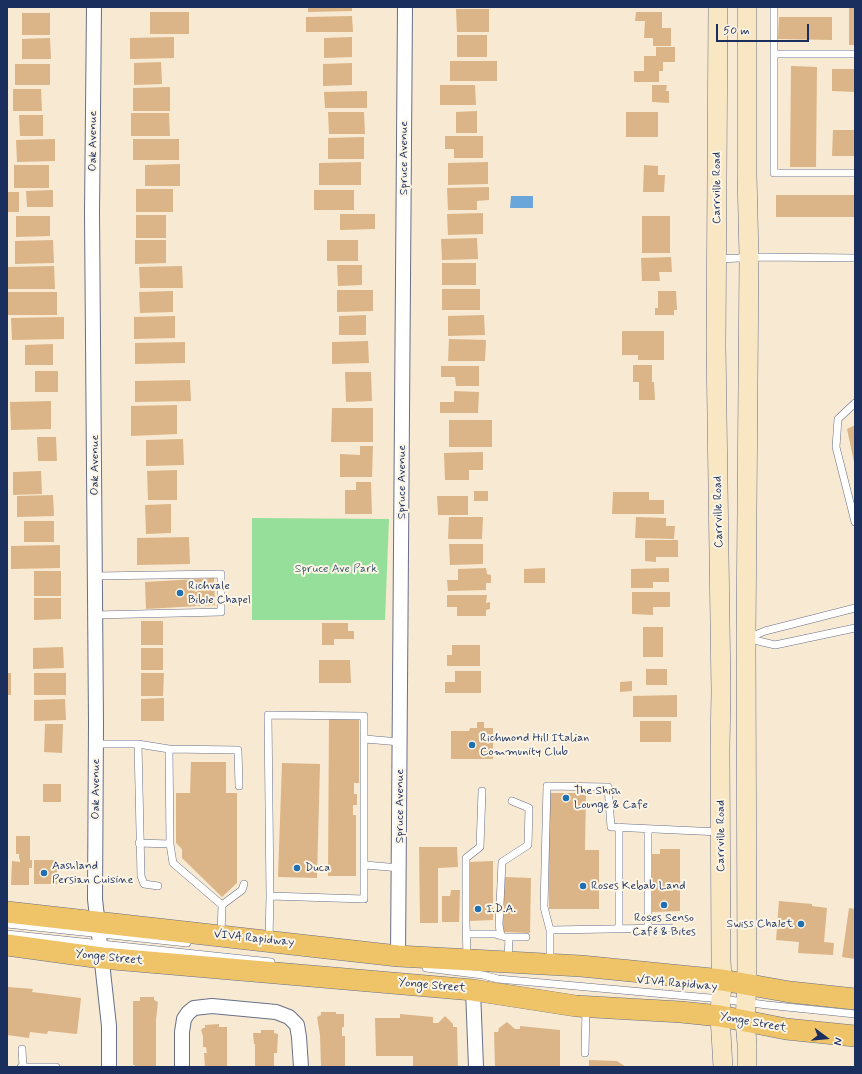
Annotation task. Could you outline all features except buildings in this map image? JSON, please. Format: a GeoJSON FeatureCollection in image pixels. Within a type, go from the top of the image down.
{"type":"FeatureCollection","features":[{"type":"Feature","properties":{"kind":"main road","name":"Carrville Road"},"geometry":{"type":"LineString","coordinates":[[718,7],[716,346],[720,640],[721,998],[723,1067]]}},
{"type":"Feature","properties":{"kind":"main road"},"geometry":{"type":"LineString","coordinates":[[747,7],[747,175],[749,258],[746,638],[747,1067]]}},
{"type":"Feature","properties":{"kind":"main road"},"geometry":{"type":"LineString","coordinates":[[720,640],[746,638]]}},
{"type":"Feature","properties":{"kind":"main road"},"geometry":{"type":"LineString","coordinates":[[720,789],[746,788]]}},
{"type":"Feature","properties":{"kind":"main road","name":"Yonge Street"},"geometry":{"type":"LineString","coordinates":[[7,912],[100,940],[478,986],[586,1007],[681,1012],[721,998],[746,1002],[786,1029],[855,1036]]}},
{"type":"Feature","properties":{"kind":"main road","name":"Yonge Street"},"geometry":{"type":"LineString","coordinates":[[7,945],[100,940],[221,937],[398,956],[467,960],[503,970],[550,964],[581,966],[721,998],[746,1002],[790,992],[855,999]]}},
{"type":"Feature","properties":{"kind":"street","name":"Oak Avenue"},"geometry":{"type":"LineString","coordinates":[[94,7],[92,213],[96,576],[95,899],[109,1026],[109,1067]]}},
{"type":"Feature","properties":{"kind":"street","name":"Spruce Avenue"},"geometry":{"type":"LineString","coordinates":[[398,956],[401,742],[405,7]]}},
{"type":"Feature","properties":{"kind":"street"},"geometry":{"type":"LineString","coordinates":[[476,1067],[478,986]]}},
{"type":"Feature","properties":{"kind":"street"},"geometry":{"type":"LineString","coordinates":[[182,1067],[182,1032],[184,1019],[194,1008],[212,1006],[276,1012],[289,1017],[297,1025],[301,1067]]}},
{"type":"Feature","properties":{"kind":"lane"},"geometry":{"type":"LineString","coordinates":[[774,7],[774,172],[855,173]]}},
{"type":"Feature","properties":{"kind":"lane"},"geometry":{"type":"LineString","coordinates":[[774,54],[855,54]]}},
{"type":"Feature","properties":{"kind":"lane"},"geometry":{"type":"LineString","coordinates":[[717,259],[855,258]]}},
{"type":"Feature","properties":{"kind":"lane"},"geometry":{"type":"LineString","coordinates":[[855,403],[838,419],[836,446],[855,522]]}},
{"type":"Feature","properties":{"kind":"lane"},"geometry":{"type":"LineString","coordinates":[[96,576],[221,574],[221,612],[96,615]]}},
{"type":"Feature","properties":{"kind":"lane"},"geometry":{"type":"LineString","coordinates":[[746,638],[765,631],[855,608]]}},
{"type":"Feature","properties":{"kind":"lane"},"geometry":{"type":"LineString","coordinates":[[746,638],[775,645],[855,628]]}},
{"type":"Feature","properties":{"kind":"lane"},"geometry":{"type":"LineString","coordinates":[[269,942],[270,896],[268,715],[364,716],[364,899],[270,896]]}},
{"type":"Feature","properties":{"kind":"lane"},"geometry":{"type":"LineString","coordinates":[[365,739],[401,742]]}},
{"type":"Feature","properties":{"kind":"lane"},"geometry":{"type":"LineString","coordinates":[[96,744],[138,744],[169,750],[238,750],[239,786]]}},
{"type":"Feature","properties":{"kind":"lane"},"geometry":{"type":"LineString","coordinates":[[138,744],[141,876],[144,884],[158,886]]}},
{"type":"Feature","properties":{"kind":"lane"},"geometry":{"type":"LineString","coordinates":[[169,750],[170,844],[173,864],[222,905]]}},
{"type":"Feature","properties":{"kind":"lane"},"geometry":{"type":"LineString","coordinates":[[550,964],[550,930],[544,907],[547,786],[608,787],[611,827],[720,832]]}},
{"type":"Feature","properties":{"kind":"lane"},"geometry":{"type":"LineString","coordinates":[[467,960],[466,858],[480,847],[482,791]]}},
{"type":"Feature","properties":{"kind":"lane"},"geometry":{"type":"LineString","coordinates":[[500,936],[499,925],[502,862],[528,845],[529,808],[512,801]]}},
{"type":"Feature","properties":{"kind":"lane"},"geometry":{"type":"LineString","coordinates":[[618,929],[619,827]]}},
{"type":"Feature","properties":{"kind":"lane"},"geometry":{"type":"LineString","coordinates":[[648,829],[648,929]]}},
{"type":"Feature","properties":{"kind":"lane"},"geometry":{"type":"LineString","coordinates":[[140,843],[170,844]]}},
{"type":"Feature","properties":{"kind":"lane"},"geometry":{"type":"LineString","coordinates":[[365,866],[400,868]]}},
{"type":"Feature","properties":{"kind":"lane"},"geometry":{"type":"LineString","coordinates":[[222,905],[242,890],[244,884]]}},
{"type":"Feature","properties":{"kind":"lane"},"geometry":{"type":"LineString","coordinates":[[221,937],[222,905]]}},
{"type":"Feature","properties":{"kind":"lane","name":"VIVA Rapidway"},"geometry":{"type":"LineString","coordinates":[[7,924],[100,940],[280,963]]}},
{"type":"Feature","properties":{"kind":"lane"},"geometry":{"type":"LineString","coordinates":[[550,930],[670,928]]}},
{"type":"Feature","properties":{"kind":"lane","name":"VIVA Rapidway"},"geometry":{"type":"LineString","coordinates":[[7,934],[195,944]]}},
{"type":"Feature","properties":{"kind":"lane"},"geometry":{"type":"LineString","coordinates":[[466,934],[495,934],[509,937],[526,937]]}},
{"type":"Feature","properties":{"kind":"lane"},"geometry":{"type":"LineString","coordinates":[[503,970],[509,937]]}},
{"type":"Feature","properties":{"kind":"lane","name":"VIVA Rapidway"},"geometry":{"type":"LineString","coordinates":[[422,967],[483,975],[503,970],[721,998]]}},
{"type":"Feature","properties":{"kind":"lane","name":"VIVA Rapidway"},"geometry":{"type":"LineString","coordinates":[[478,986],[503,970]]}},
{"type":"Feature","properties":{"kind":"lane"},"geometry":{"type":"LineString","coordinates":[[746,1002],[855,1014]]}},
{"type":"Feature","properties":{"kind":"lane"},"geometry":{"type":"LineString","coordinates":[[585,1053],[586,1007]]}},
{"type":"Feature","properties":{"kind":"lane"},"geometry":{"type":"LineString","coordinates":[[22,1049],[23,1067],[56,1067]]}},
{"type":"Feature","properties":{"kind":"green space","name":"Spruce Ave Park"},"geometry":{"type":"Polygon","coordinates":[[[252,518],[389,519],[385,620],[252,620],[252,518]]]}},
{"type":"Feature","properties":{"kind":"water"},"geometry":{"type":"Polygon","coordinates":[[[511,196],[533,196],[533,208],[510,208],[511,196]]]}},
{"type":"Feature","properties":{"kind":"place","name":"Richvale Bible Chapel"},"geometry":{"type":"Point","coordinates":[180,593]}},
{"type":"Feature","properties":{"kind":"place","name":"Richmond Hill Italian Community Club"},"geometry":{"type":"Point","coordinates":[472,745]}},
{"type":"Feature","properties":{"kind":"place","name":"The Shish Lounge & Cafe"},"geometry":{"type":"Point","coordinates":[566,798]}},
{"type":"Feature","properties":{"kind":"place","name":"Duca"},"geometry":{"type":"Point","coordinates":[297,868]}},
{"type":"Feature","properties":{"kind":"place","name":"Aashland Persian Cuisine"},"geometry":{"type":"Point","coordinates":[44,873]}},
{"type":"Feature","properties":{"kind":"place","name":"Roses Kebab Land"},"geometry":{"type":"Point","coordinates":[583,886]}},
{"type":"Feature","properties":{"kind":"place","name":"Roses Senso Café & Bites"},"geometry":{"type":"Point","coordinates":[664,905]}},
{"type":"Feature","properties":{"kind":"place","name":"I.D.A."},"geometry":{"type":"Point","coordinates":[478,909]}},
{"type":"Feature","properties":{"kind":"place","name":"Swiss Chalet"},"geometry":{"type":"Point","coordinates":[801,924]}}]}
